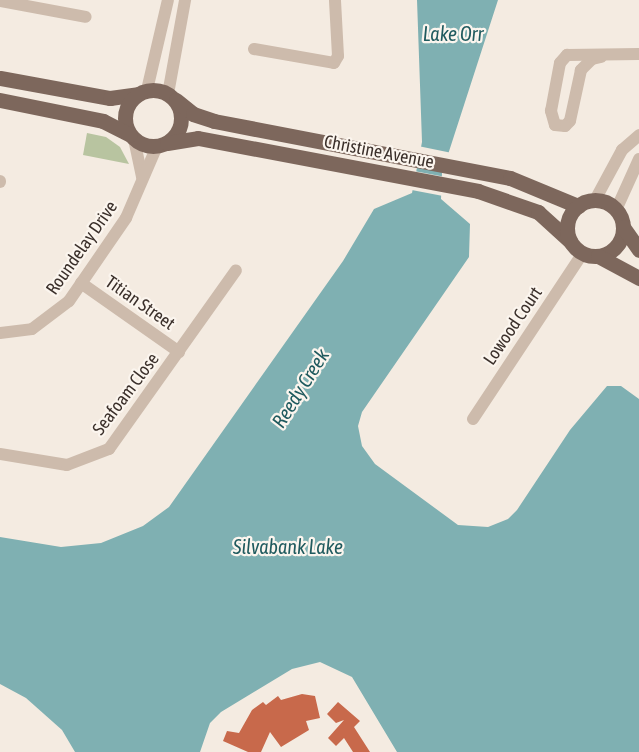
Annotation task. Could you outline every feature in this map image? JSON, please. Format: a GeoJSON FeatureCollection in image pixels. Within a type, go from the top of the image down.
{"type":"FeatureCollection","features":[{"type":"Feature","properties":{"kind":"main road"},"geometry":{"type":"LineString","coordinates":[[0,78],[110,98],[142,92],[172,97],[180,109],[180,128],[162,144],[132,137],[103,121],[0,100]]}},
{"type":"Feature","properties":{"kind":"main road"},"geometry":{"type":"LineString","coordinates":[[132,137],[124,118],[126,108],[142,92]]}},
{"type":"Feature","properties":{"kind":"main road","name":"Christine Avenue"},"geometry":{"type":"LineString","coordinates":[[172,97],[193,114],[214,121],[510,178],[578,206]]}},
{"type":"Feature","properties":{"kind":"main road","name":"Christine Avenue"},"geometry":{"type":"LineString","coordinates":[[162,144],[198,138],[450,185],[505,198],[538,212],[570,241]]}},
{"type":"Feature","properties":{"kind":"main road"},"geometry":{"type":"LineString","coordinates":[[639,250],[623,227],[616,210],[595,200],[578,206],[568,222],[570,241],[590,255],[639,278]]}},
{"type":"Feature","properties":{"kind":"main road"},"geometry":{"type":"LineString","coordinates":[[590,255],[615,248],[623,227]]}},
{"type":"Feature","properties":{"kind":"street"},"geometry":{"type":"LineString","coordinates":[[142,92],[168,0]]}},
{"type":"Feature","properties":{"kind":"street"},"geometry":{"type":"LineString","coordinates":[[172,97],[184,0]]}},
{"type":"Feature","properties":{"kind":"street"},"geometry":{"type":"LineString","coordinates":[[254,49],[334,63],[338,56],[335,0]]}},
{"type":"Feature","properties":{"kind":"street"},"geometry":{"type":"LineString","coordinates":[[0,1],[86,17]]}},
{"type":"Feature","properties":{"kind":"street"},"geometry":{"type":"LineString","coordinates":[[598,56],[580,70],[570,121],[565,126],[555,125],[551,111],[563,58],[571,53],[598,56],[639,54]]}},
{"type":"Feature","properties":{"kind":"street"},"geometry":{"type":"LineString","coordinates":[[595,200],[621,150],[639,135]]}},
{"type":"Feature","properties":{"kind":"street"},"geometry":{"type":"LineString","coordinates":[[132,137],[142,177]]}},
{"type":"Feature","properties":{"kind":"street","name":"Roundelay Drive"},"geometry":{"type":"LineString","coordinates":[[0,333],[20,333],[45,322],[81,283],[126,218],[142,177],[162,144]]}},
{"type":"Feature","properties":{"kind":"street"},"geometry":{"type":"LineString","coordinates":[[616,210],[639,159]]}},
{"type":"Feature","properties":{"kind":"street","name":"Lowood Court"},"geometry":{"type":"LineString","coordinates":[[473,419],[590,255]]}},
{"type":"Feature","properties":{"kind":"street","name":"Seafoam Close"},"geometry":{"type":"LineString","coordinates":[[0,454],[58,465],[78,463],[99,455],[116,442],[236,270]]}},
{"type":"Feature","properties":{"kind":"street","name":"Titian Street"},"geometry":{"type":"LineString","coordinates":[[81,283],[180,352]]}},
{"type":"Feature","properties":{"kind":"green space"},"geometry":{"type":"Polygon","coordinates":[[[87,133],[106,137],[120,147],[129,164],[83,155],[87,133]]]}},
{"type":"Feature","properties":{"kind":"water","name":"Silvabank Lake"},"geometry":{"type":"Polygon","coordinates":[[[417,0],[498,0],[442,173],[441,199],[470,224],[469,257],[362,412],[358,426],[362,446],[375,464],[458,525],[488,527],[508,519],[517,510],[570,430],[607,386],[621,386],[639,399],[639,752],[397,752],[352,677],[320,662],[292,669],[221,712],[210,723],[200,752],[75,752],[62,730],[26,698],[0,684],[0,537],[61,547],[101,543],[143,526],[169,507],[343,261],[374,209],[412,193],[422,142],[417,0]]]}},
{"type":"Feature","properties":{"kind":"pier"},"geometry":{"type":"Polygon","coordinates":[[[418,146],[452,153],[446,171],[415,166],[418,146]]]}},
{"type":"Feature","properties":{"kind":"pier"},"geometry":{"type":"Polygon","coordinates":[[[414,171],[445,177],[442,196],[410,190],[414,171]]]}},
{"type":"Feature","properties":{"kind":"building"},"geometry":{"type":"Polygon","coordinates":[[[302,694],[315,696],[320,718],[306,721],[309,730],[281,747],[270,732],[261,752],[248,752],[223,741],[227,731],[239,733],[252,710],[263,702],[266,705],[278,696],[281,700],[302,694]]]}},
{"type":"Feature","properties":{"kind":"building"},"geometry":{"type":"Polygon","coordinates":[[[338,702],[360,721],[354,727],[370,752],[353,752],[344,738],[336,746],[328,738],[344,720],[336,723],[327,714],[338,702]]]}},
{"type":"Feature","properties":{"kind":"water label","name":"Lake Orr"},"geometry":{"type":"Point","coordinates":[453,33]}},
{"type":"Feature","properties":{"kind":"water label","name":"Reedy Creek"},"geometry":{"type":"Point","coordinates":[300,388]}}]}
